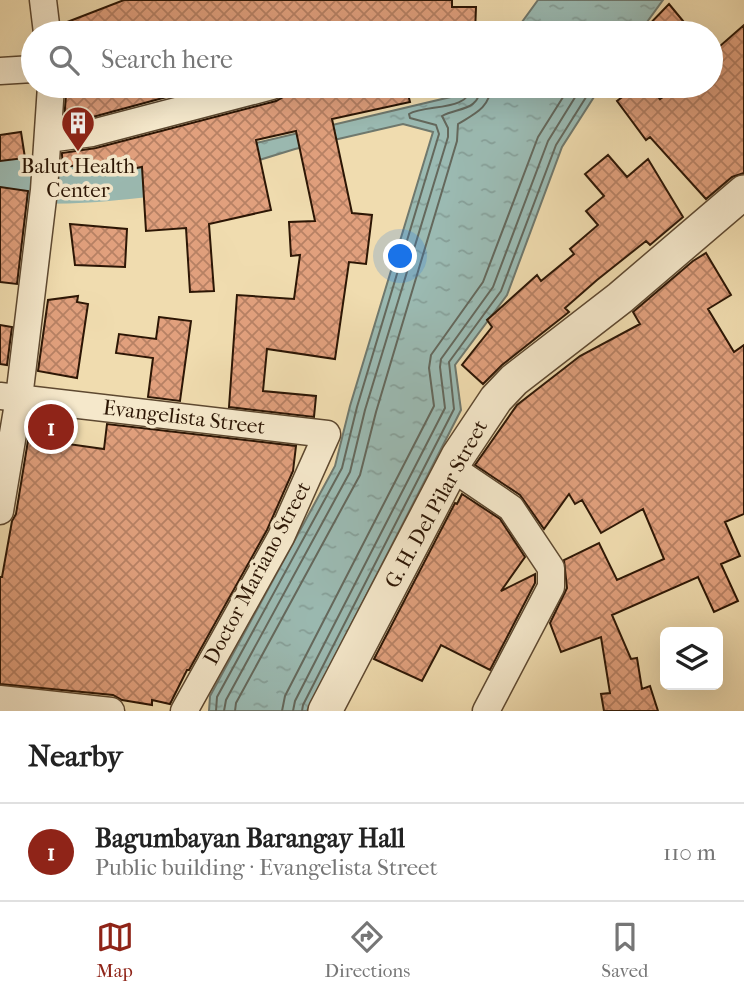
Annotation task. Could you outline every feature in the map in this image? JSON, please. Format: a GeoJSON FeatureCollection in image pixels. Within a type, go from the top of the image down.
{"type":"FeatureCollection","features":[{"type":"Feature","properties":{"kind":"street"},"geometry":{"type":"LineString","coordinates":[[43,0],[46,21]]}},
{"type":"Feature","properties":{"kind":"street"},"geometry":{"type":"LineString","coordinates":[[0,71],[21,70]]}},
{"type":"Feature","properties":{"kind":"street"},"geometry":{"type":"LineString","coordinates":[[0,511],[9,397],[45,177],[50,98]]}},
{"type":"Feature","properties":{"kind":"street"},"geometry":{"type":"LineString","coordinates":[[48,139],[92,133],[226,98]]}},
{"type":"Feature","properties":{"kind":"street","name":"G. H. Del Pilar Street"},"geometry":{"type":"LineString","coordinates":[[325,711],[452,468],[496,399],[514,380],[620,298],[744,192]]}},
{"type":"Feature","properties":{"kind":"street","name":"Evangelista Street"},"geometry":{"type":"LineString","coordinates":[[9,397],[327,434]]}},
{"type":"Feature","properties":{"kind":"street","name":"Doctor Mariano Street"},"geometry":{"type":"LineString","coordinates":[[184,711],[281,537],[327,434]]}},
{"type":"Feature","properties":{"kind":"street"},"geometry":{"type":"LineString","coordinates":[[452,468],[511,508],[553,575],[551,587],[486,711]]}},
{"type":"Feature","properties":{"kind":"street"},"geometry":{"type":"LineString","coordinates":[[0,699],[111,711]]}},
{"type":"Feature","properties":{"kind":"water"},"geometry":{"type":"Polygon","coordinates":[[[538,0],[663,0],[648,21],[523,21],[538,0]]]}},
{"type":"Feature","properties":{"kind":"water"},"geometry":{"type":"Polygon","coordinates":[[[446,98],[593,98],[562,147],[507,295],[455,365],[461,410],[307,711],[209,711],[210,696],[335,466],[350,406],[433,132],[403,124],[295,149],[204,177],[201,156],[446,98]]]}},
{"type":"Feature","properties":{"kind":"building"},"geometry":{"type":"Polygon","coordinates":[[[124,0],[452,0],[452,7],[476,7],[475,21],[70,21],[124,0]]]}},
{"type":"Feature","properties":{"kind":"building"},"geometry":{"type":"Polygon","coordinates":[[[669,4],[683,21],[653,21],[669,4]]]}},
{"type":"Feature","properties":{"kind":"building"},"geometry":{"type":"Polygon","coordinates":[[[744,25],[744,173],[732,177],[706,199],[650,137],[646,140],[617,101],[621,98],[723,98],[723,43],[744,25]]]}},
{"type":"Feature","properties":{"kind":"building"},"geometry":{"type":"Polygon","coordinates":[[[66,98],[163,98],[89,118],[64,121],[66,98]]]}},
{"type":"Feature","properties":{"kind":"building"},"geometry":{"type":"Polygon","coordinates":[[[281,98],[409,98],[410,102],[332,119],[352,213],[372,215],[366,264],[349,262],[335,359],[267,349],[263,391],[316,396],[314,417],[229,407],[237,295],[294,299],[300,255],[291,256],[289,222],[315,221],[296,131],[256,140],[271,210],[209,224],[214,291],[190,292],[186,228],[146,231],[142,167],[131,169],[130,163],[100,167],[99,163],[63,167],[62,153],[96,148],[281,98]]]}},
{"type":"Feature","properties":{"kind":"building"},"geometry":{"type":"Polygon","coordinates":[[[21,132],[25,158],[0,161],[0,135],[21,132]]]}},
{"type":"Feature","properties":{"kind":"building"},"geometry":{"type":"Polygon","coordinates":[[[608,155],[627,177],[648,159],[683,217],[650,245],[646,241],[597,280],[565,308],[569,312],[502,365],[483,384],[462,365],[492,327],[487,320],[537,275],[541,281],[574,254],[570,249],[598,225],[586,211],[604,196],[585,174],[608,155]]]}},
{"type":"Feature","properties":{"kind":"building"},"geometry":{"type":"Polygon","coordinates":[[[0,187],[28,191],[17,284],[0,282],[0,187]]]}},
{"type":"Feature","properties":{"kind":"building"},"geometry":{"type":"Polygon","coordinates":[[[70,224],[127,229],[125,267],[75,265],[70,224]]]}},
{"type":"Feature","properties":{"kind":"building"},"geometry":{"type":"Polygon","coordinates":[[[706,253],[731,295],[708,309],[734,352],[744,345],[744,514],[725,522],[740,556],[721,564],[738,601],[714,612],[698,577],[612,615],[631,659],[637,658],[642,689],[650,686],[658,711],[604,711],[601,694],[610,693],[601,637],[561,652],[550,623],[567,588],[564,560],[599,543],[617,580],[664,559],[643,509],[601,533],[582,500],[575,504],[569,494],[544,529],[520,495],[475,465],[517,405],[580,356],[640,324],[633,312],[706,253]]]}},
{"type":"Feature","properties":{"kind":"building"},"geometry":{"type":"Polygon","coordinates":[[[78,296],[77,302],[88,304],[77,378],[38,371],[48,300],[78,296]]]}},
{"type":"Feature","properties":{"kind":"building"},"geometry":{"type":"Polygon","coordinates":[[[159,317],[191,321],[180,401],[148,397],[153,358],[116,353],[119,334],[156,339],[159,317]]]}},
{"type":"Feature","properties":{"kind":"building"},"geometry":{"type":"Polygon","coordinates":[[[0,325],[12,327],[7,365],[0,364],[0,325]]]}},
{"type":"Feature","properties":{"kind":"building"},"geometry":{"type":"Polygon","coordinates":[[[32,416],[71,420],[68,444],[104,449],[107,424],[296,446],[293,471],[267,530],[170,704],[152,700],[152,705],[122,700],[113,695],[0,684],[0,577],[12,521],[16,514],[32,416]]]}},
{"type":"Feature","properties":{"kind":"building"},"geometry":{"type":"Polygon","coordinates":[[[462,494],[500,519],[525,557],[501,591],[535,574],[535,583],[490,670],[441,645],[422,681],[374,659],[462,494]]]}},
{"type":"Feature","properties":{"kind":"waterway"},"geometry":{"type":"LineString","coordinates":[[0,179],[74,181],[200,169]]}},
{"type":"Feature","properties":{"kind":"place","name":"Balut Health Center"},"geometry":{"type":"Point","coordinates":[78,153]}},
{"type":"Feature","properties":{"kind":"place","name":"Bagumbayan Barangay Hall"},"geometry":{"type":"Point","coordinates":[51,427]}}]}
